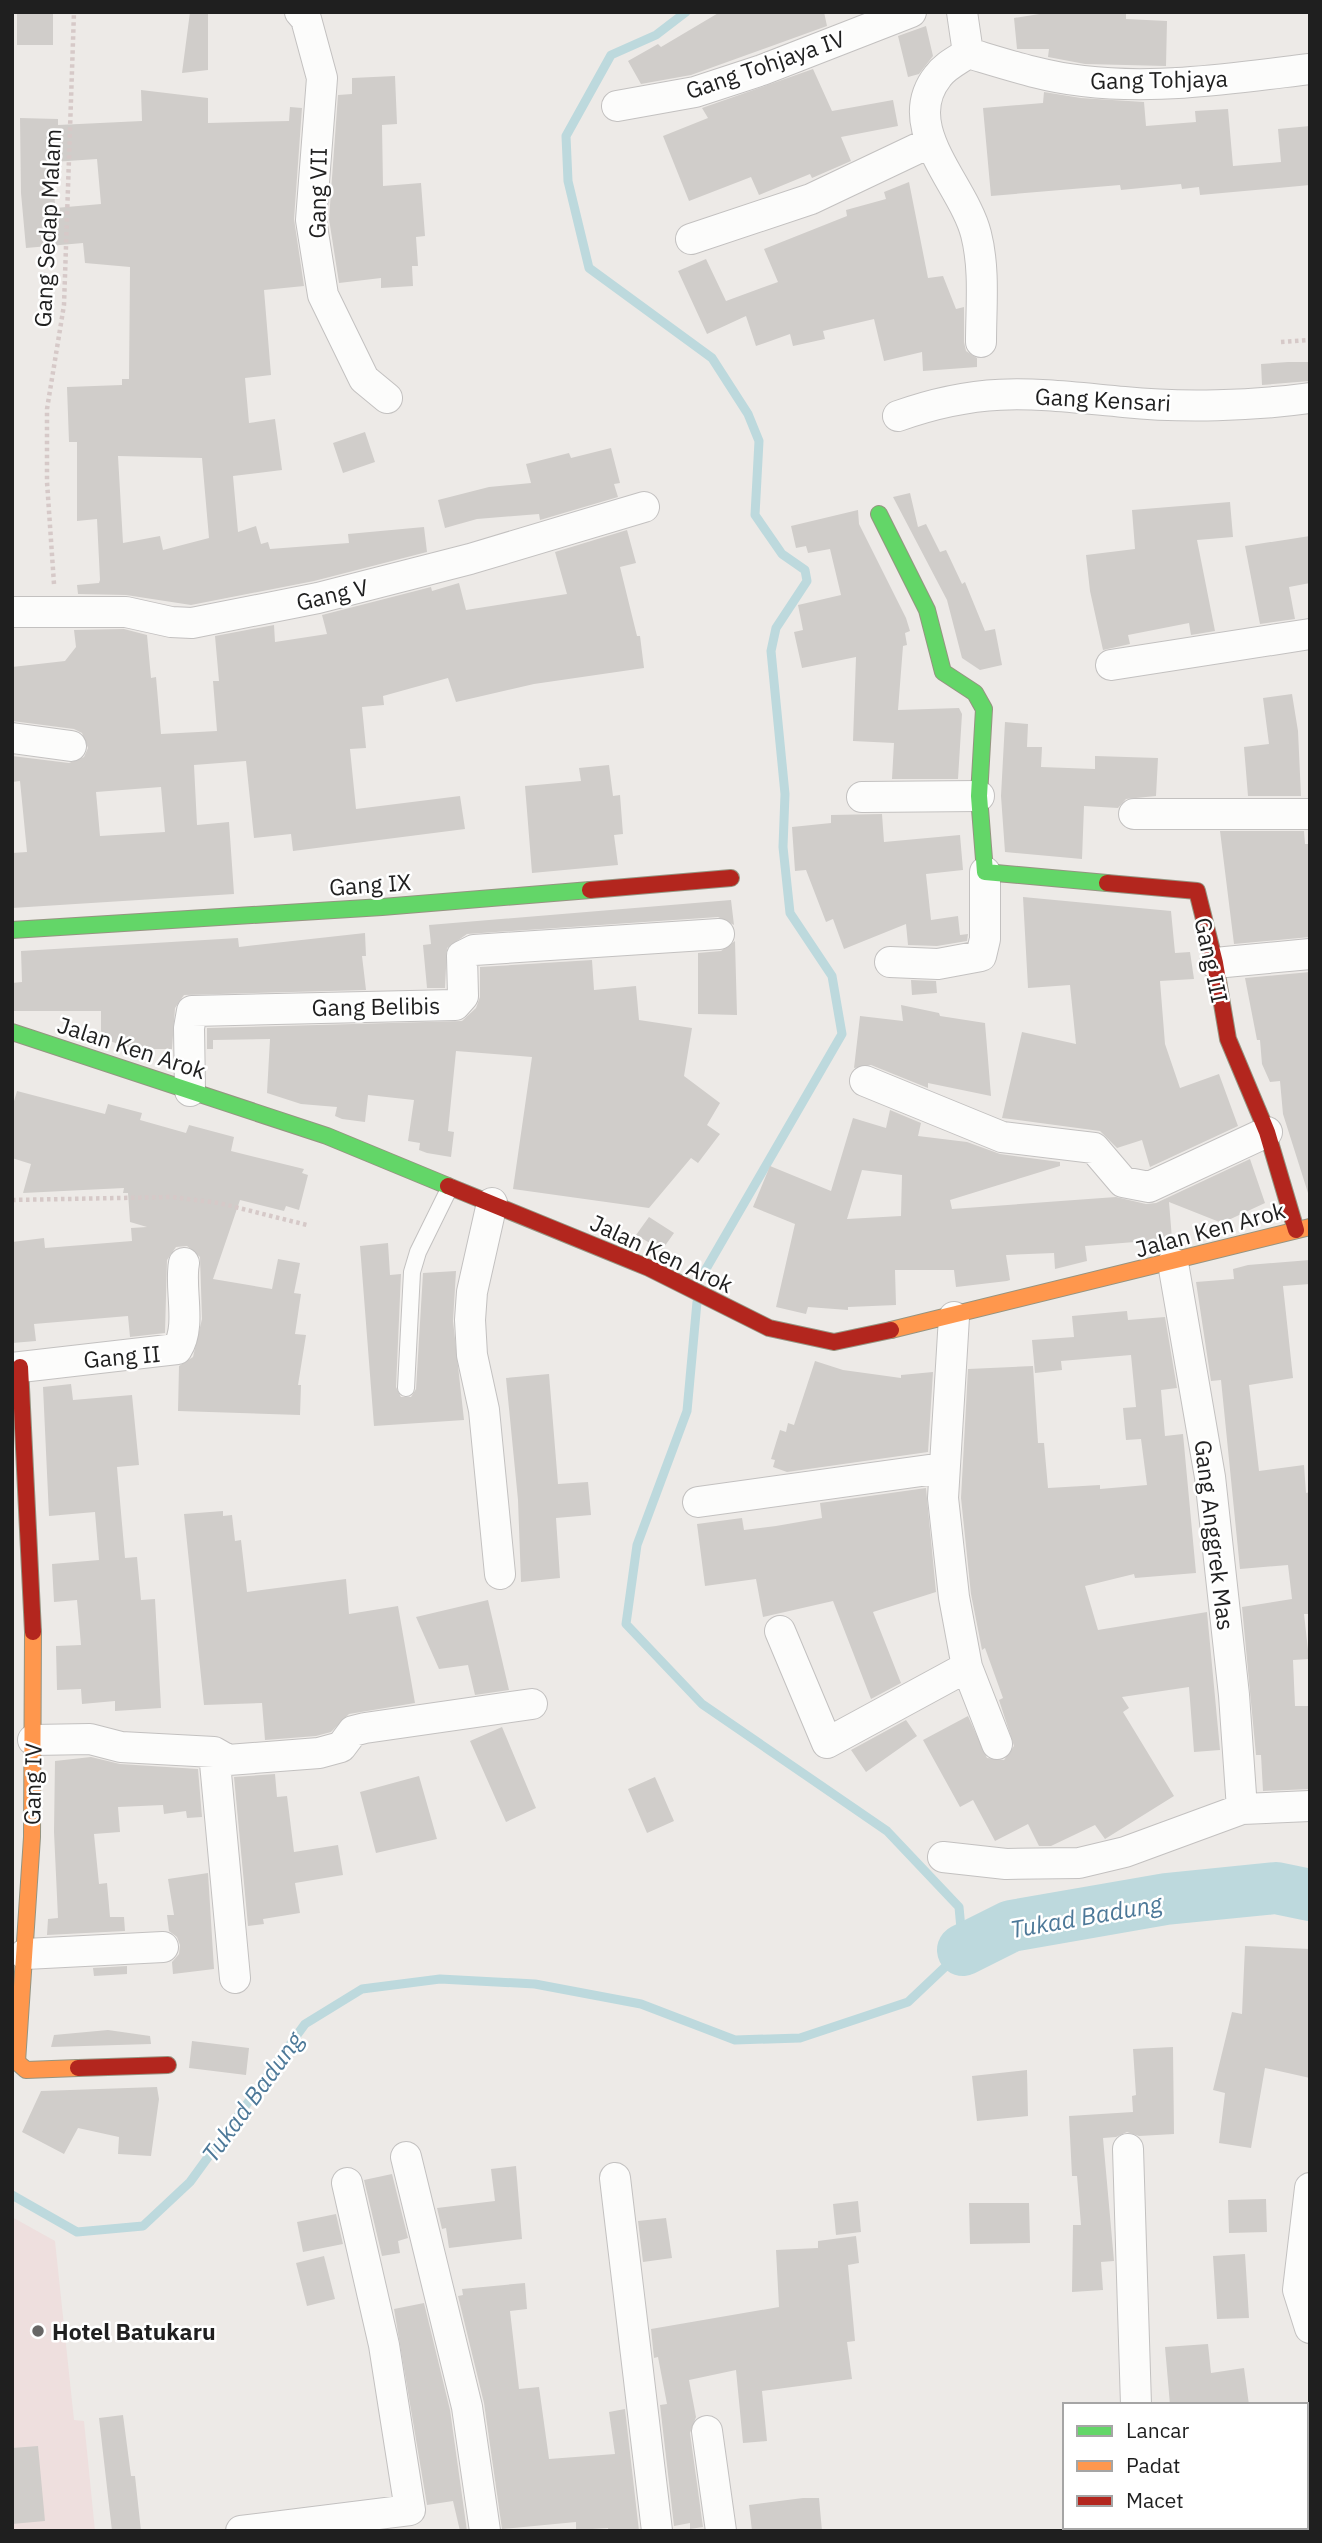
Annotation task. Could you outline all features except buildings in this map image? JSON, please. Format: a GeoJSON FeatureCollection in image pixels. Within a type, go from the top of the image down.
{"type":"FeatureCollection","features":[{"type":"Feature","properties":{"kind":"street","name":"Gang VII"},"geometry":{"type":"LineString","coordinates":[[300,12],[306,19],[322,78],[312,220],[323,295],[364,379],[387,398]]}},
{"type":"Feature","properties":{"kind":"street","name":"Gang Tohjaya IV"},"geometry":{"type":"LineString","coordinates":[[617,106],[695,92],[740,78],[911,12]]}},
{"type":"Feature","properties":{"kind":"street"},"geometry":{"type":"LineString","coordinates":[[962,12],[968,53],[940,73],[930,87],[926,115],[929,142],[961,198],[976,232],[981,260],[981,342]]}},
{"type":"Feature","properties":{"kind":"street","name":"Gang Tohjaya"},"geometry":{"type":"LineString","coordinates":[[968,53],[1082,81],[1128,84],[1196,82],[1310,69]]}},
{"type":"Feature","properties":{"kind":"street"},"geometry":{"type":"LineString","coordinates":[[691,239],[811,199],[929,142]]}},
{"type":"Feature","properties":{"kind":"street","name":"Gang Kensari"},"geometry":{"type":"LineString","coordinates":[[898,416],[935,403],[984,394],[1063,395],[1152,403],[1269,404],[1310,398]]}},
{"type":"Feature","properties":{"kind":"street","name":"Gang V"},"geometry":{"type":"LineString","coordinates":[[12,612],[126,612],[171,622],[192,623],[318,598],[470,559],[644,507]]}},
{"type":"Feature","properties":{"kind":"street"},"geometry":{"type":"LineString","coordinates":[[879,514],[927,610],[943,671],[975,693],[984,709],[979,796],[985,872],[985,939],[981,956],[938,964],[890,962]]}},
{"type":"Feature","properties":{"kind":"street"},"geometry":{"type":"LineString","coordinates":[[1111,665],[1310,634]]}},
{"type":"Feature","properties":{"kind":"street"},"geometry":{"type":"LineString","coordinates":[[12,738],[71,746]]}},
{"type":"Feature","properties":{"kind":"street"},"geometry":{"type":"LineString","coordinates":[[862,797],[979,796]]}},
{"type":"Feature","properties":{"kind":"street"},"geometry":{"type":"LineString","coordinates":[[1134,814],[1310,814]]}},
{"type":"Feature","properties":{"kind":"street","name":"Gang III"},"geometry":{"type":"LineString","coordinates":[[985,872],[1197,891],[1215,963],[1228,1040],[1267,1132],[1303,1228]]}},
{"type":"Feature","properties":{"kind":"street","name":"Gang IX"},"geometry":{"type":"LineString","coordinates":[[12,930],[382,906],[732,878]]}},
{"type":"Feature","properties":{"kind":"street","name":"Gang Belibis"},"geometry":{"type":"LineString","coordinates":[[190,1091],[189,1028],[192,1011],[455,1005],[463,996],[462,956],[474,950],[719,934]]}},
{"type":"Feature","properties":{"kind":"street"},"geometry":{"type":"LineString","coordinates":[[1215,963],[1310,954]]}},
{"type":"Feature","properties":{"kind":"street","name":"Jalan Ken Arok"},"geometry":{"type":"LineString","coordinates":[[12,1032],[327,1136],[451,1185],[667,1277],[769,1328],[834,1342],[954,1317],[1303,1228]]}},
{"type":"Feature","properties":{"kind":"street"},"geometry":{"type":"LineString","coordinates":[[865,1082],[1002,1137],[1094,1148],[1123,1182],[1149,1188],[1267,1132]]}},
{"type":"Feature","properties":{"kind":"street"},"geometry":{"type":"LineString","coordinates":[[492,1203],[472,1292],[470,1320],[472,1355],[484,1410],[500,1574]]}},
{"type":"Feature","properties":{"kind":"street","name":"Gang Anggrek Mas"},"geometry":{"type":"LineString","coordinates":[[1173,1262],[1210,1478],[1234,1695],[1242,1809]]}},
{"type":"Feature","properties":{"kind":"street","name":"Gang II"},"geometry":{"type":"LineString","coordinates":[[23,1666],[16,1368],[177,1349],[181,1344],[184,1263]]}},
{"type":"Feature","properties":{"kind":"street"},"geometry":{"type":"LineString","coordinates":[[954,1317],[943,1498],[953,1585],[967,1667],[997,1744]]}},
{"type":"Feature","properties":{"kind":"street"},"geometry":{"type":"LineString","coordinates":[[698,1502],[943,1468]]}},
{"type":"Feature","properties":{"kind":"street"},"geometry":{"type":"LineString","coordinates":[[780,1631],[827,1743],[967,1667]]}},
{"type":"Feature","properties":{"kind":"street","name":"Gang IV"},"geometry":{"type":"LineString","coordinates":[[23,1666],[33,1740],[32,1837],[18,2065],[26,2070],[168,2065]]}},
{"type":"Feature","properties":{"kind":"street"},"geometry":{"type":"LineString","coordinates":[[33,1740],[90,1739],[121,1747],[214,1752],[228,1760],[319,1753],[341,1747],[353,1731],[365,1728],[532,1704]]}},
{"type":"Feature","properties":{"kind":"street"},"geometry":{"type":"LineString","coordinates":[[214,1752],[235,1978]]}},
{"type":"Feature","properties":{"kind":"street"},"geometry":{"type":"LineString","coordinates":[[943,1857],[1006,1864],[1079,1863],[1125,1852],[1242,1809],[1310,1806]]}},
{"type":"Feature","properties":{"kind":"street"},"geometry":{"type":"LineString","coordinates":[[24,1954],[163,1947]]}},
{"type":"Feature","properties":{"kind":"street"},"geometry":{"type":"LineString","coordinates":[[1128,2148],[1136,2403]]}},
{"type":"Feature","properties":{"kind":"street"},"geometry":{"type":"LineString","coordinates":[[406,2157],[467,2407],[485,2531]]}},
{"type":"Feature","properties":{"kind":"street"},"geometry":{"type":"LineString","coordinates":[[615,2178],[657,2531]]}},
{"type":"Feature","properties":{"kind":"street"},"geometry":{"type":"LineString","coordinates":[[241,2531],[410,2510],[384,2345],[347,2183]]}},
{"type":"Feature","properties":{"kind":"street"},"geometry":{"type":"LineString","coordinates":[[1310,2188],[1298,2290],[1310,2328]]}},
{"type":"Feature","properties":{"kind":"street"},"geometry":{"type":"LineString","coordinates":[[706,2431],[721,2531]]}},
{"type":"Feature","properties":{"kind":"lane"},"geometry":{"type":"LineString","coordinates":[[406,1388],[412,1272],[418,1252],[451,1185]]}},
{"type":"Feature","properties":{"kind":"path","name":"Gang Sedap Malam"},"geometry":{"type":"LineString","coordinates":[[56,613],[47,482],[47,409],[64,305],[74,12]]}},
{"type":"Feature","properties":{"kind":"path"},"geometry":{"type":"LineString","coordinates":[[1281,342],[1310,340]]}},
{"type":"Feature","properties":{"kind":"path"},"geometry":{"type":"LineString","coordinates":[[12,1200],[172,1197],[219,1203],[307,1225]]}},
{"type":"Feature","properties":{"kind":"shaded area","name":"Hotel Batukaru"},"geometry":{"type":"Polygon","coordinates":[[[12,2217],[55,2241],[74,2420],[84,2421],[95,2531],[12,2531],[12,2217]]]}},
{"type":"Feature","properties":{"kind":"waterway"},"geometry":{"type":"LineString","coordinates":[[686,12],[656,35],[611,55],[566,136],[568,181],[589,268],[712,358],[748,414],[759,441],[755,515],[782,554],[805,570],[807,581],[776,628],[771,651],[785,794],[783,847],[790,913],[832,976],[842,1034],[699,1281]]}},
{"type":"Feature","properties":{"kind":"waterway","name":"Tukad Badung"},"geometry":{"type":"LineString","coordinates":[[12,2195],[77,2232],[143,2226],[190,2182],[305,2024],[362,1989],[440,1979],[535,1984],[641,2004],[735,2040],[800,2038],[908,2002],[963,1950],[959,1907],[887,1831],[702,1704],[626,1624],[637,1545],[687,1411],[697,1302]]}},
{"type":"Feature","properties":{"kind":"waterway","name":"Tukad Badung"},"geometry":{"type":"LineString","coordinates":[[963,1950],[1011,1926],[1166,1899],[1276,1888],[1310,1895]]}},
{"type":"Feature","properties":{"kind":"traffic: fast"},"geometry":{"type":"LineString","coordinates":[[879,514],[927,610],[943,672],[975,693],[984,709],[979,796],[985,872],[1107,883]]}},
{"type":"Feature","properties":{"kind":"traffic: fast"},"geometry":{"type":"LineString","coordinates":[[12,930],[382,907],[590,890]]}},
{"type":"Feature","properties":{"kind":"traffic: fast"},"geometry":{"type":"LineString","coordinates":[[12,1032],[327,1136],[448,1186]]}},
{"type":"Feature","properties":{"kind":"traffic: slow"},"geometry":{"type":"LineString","coordinates":[[891,1330],[1310,1227]]}},
{"type":"Feature","properties":{"kind":"traffic: slow"},"geometry":{"type":"LineString","coordinates":[[33,1632],[32,1837],[17,2062],[26,2070],[78,2068]]}},
{"type":"Feature","properties":{"kind":"traffic: jam"},"geometry":{"type":"LineString","coordinates":[[590,890],[731,878]]}},
{"type":"Feature","properties":{"kind":"traffic: jam"},"geometry":{"type":"LineString","coordinates":[[1107,883],[1197,891],[1215,963],[1228,1039],[1267,1132],[1296,1230]]}},
{"type":"Feature","properties":{"kind":"traffic: jam"},"geometry":{"type":"LineString","coordinates":[[448,1186],[649,1268],[769,1328],[834,1342],[891,1330]]}},
{"type":"Feature","properties":{"kind":"traffic: jam"},"geometry":{"type":"LineString","coordinates":[[20,1367],[33,1632]]}},
{"type":"Feature","properties":{"kind":"traffic: jam"},"geometry":{"type":"LineString","coordinates":[[78,2068],[168,2065]]}},
{"type":"Feature","properties":{"kind":"place","name":"Hotel Batukaru"},"geometry":{"type":"Point","coordinates":[38,2331]}}]}
